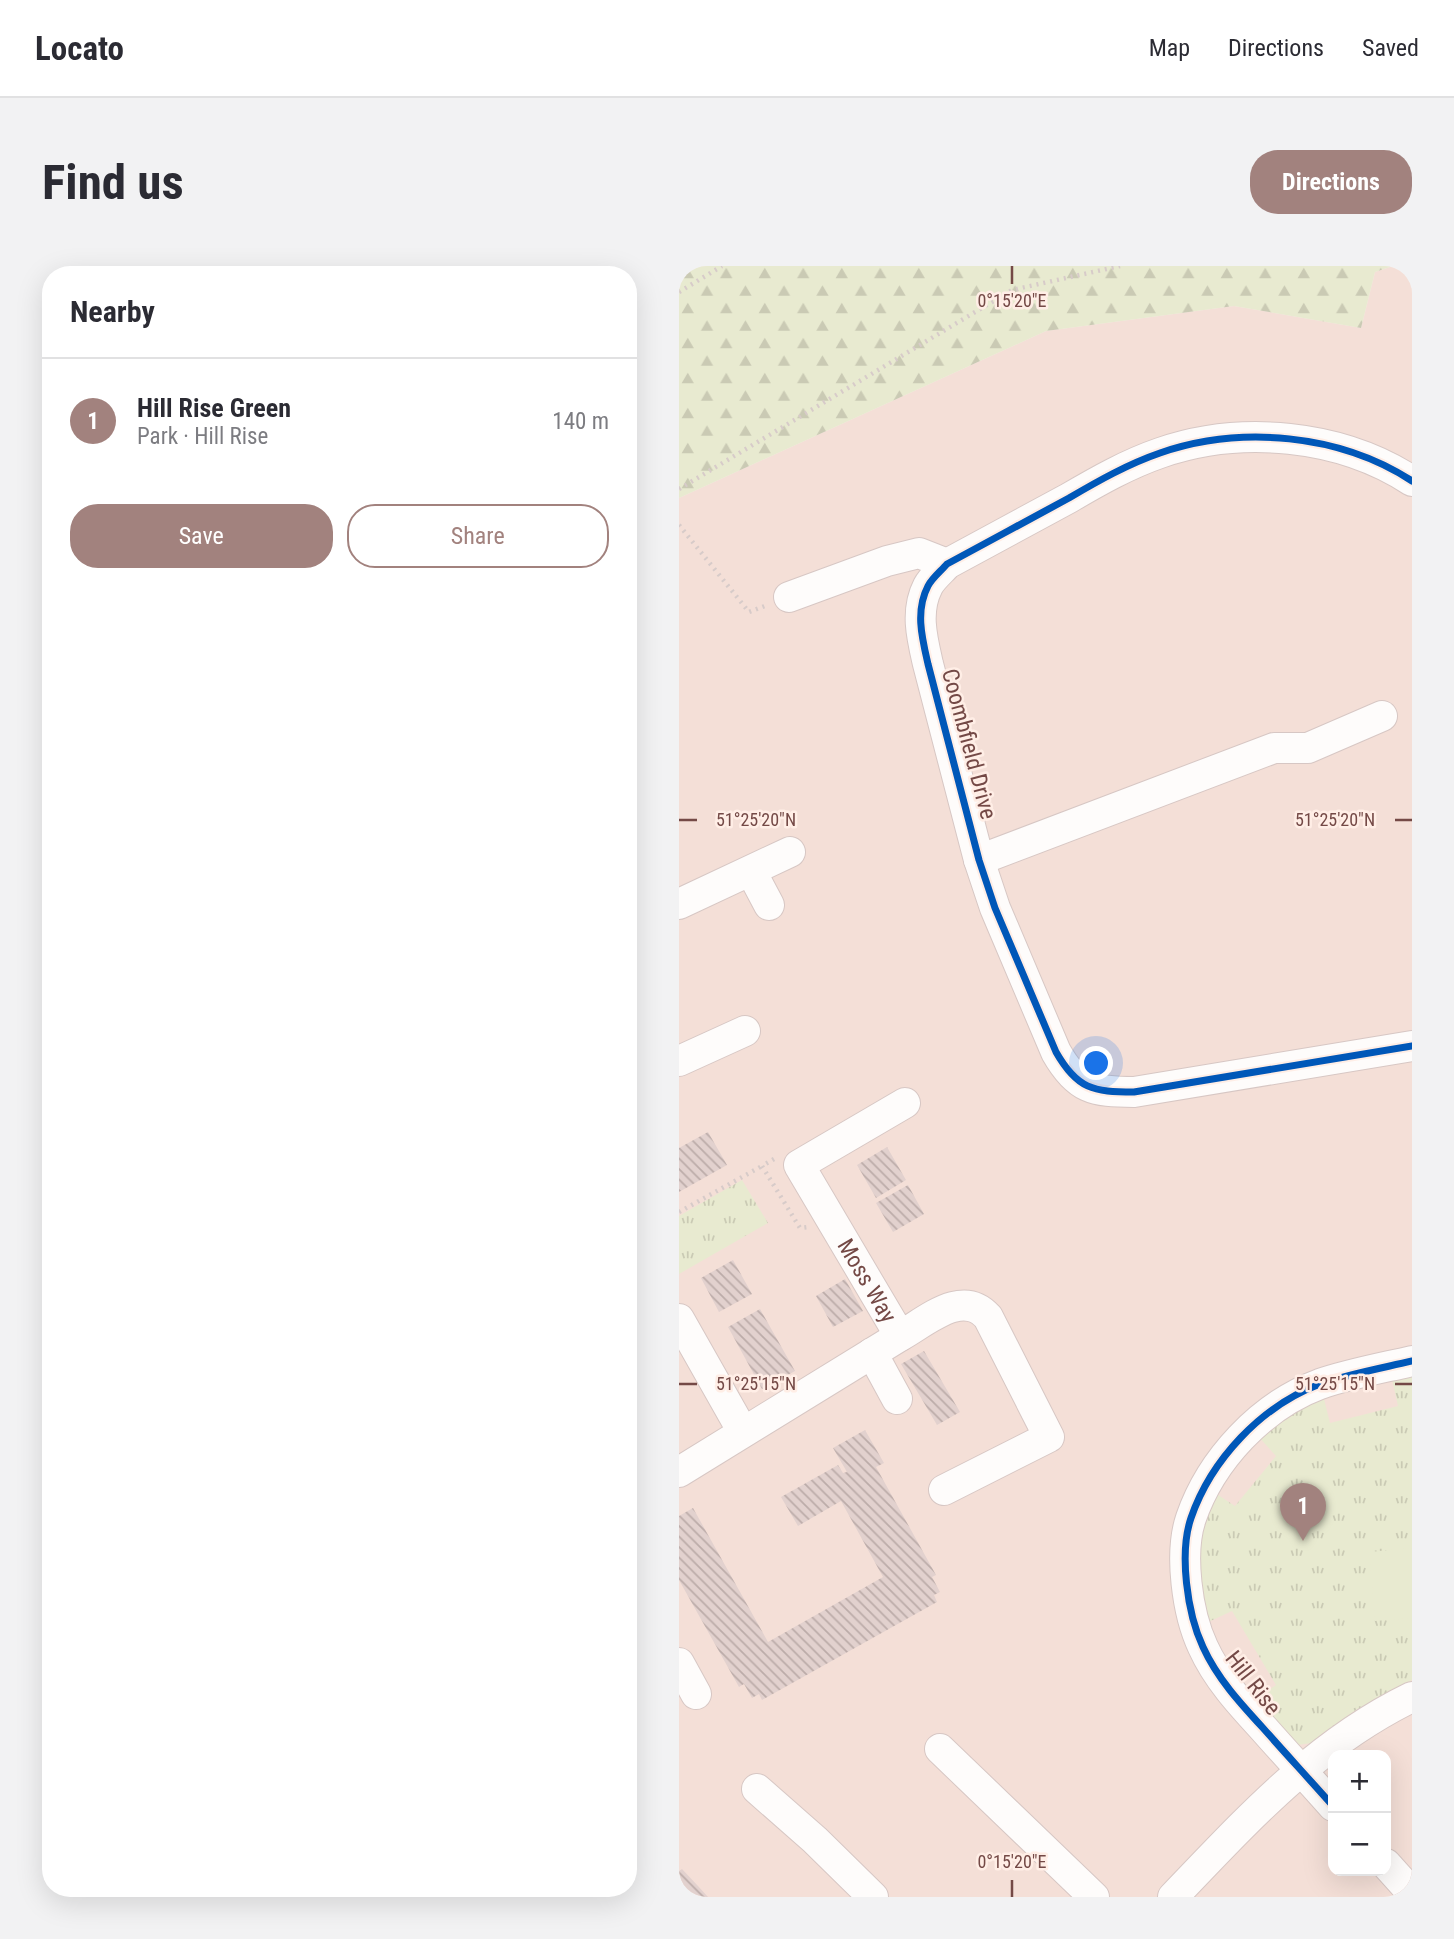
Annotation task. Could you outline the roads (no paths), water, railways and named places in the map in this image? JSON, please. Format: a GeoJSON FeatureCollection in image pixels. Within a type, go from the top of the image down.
{"type":"FeatureCollection","features":[{"type":"Feature","properties":{"kind":"street","name":"Coombfield Drive"},"geometry":{"type":"LineString","coordinates":[[1412,481],[1398,472],[1355,454],[1311,442],[1263,436],[1214,440],[1160,452],[1114,473],[947,564],[929,585],[920,611],[921,635],[979,860],[995,908],[1067,1072],[1086,1085],[1109,1092],[1134,1092],[1412,1046]]}},
{"type":"Feature","properties":{"kind":"street"},"geometry":{"type":"LineString","coordinates":[[789,597],[887,561],[919,554],[947,564]]}},
{"type":"Feature","properties":{"kind":"street","name":"Coombfield Drive"},"geometry":{"type":"LineString","coordinates":[[979,860],[1274,748],[1308,748],[1383,716]]}},
{"type":"Feature","properties":{"kind":"street"},"geometry":{"type":"LineString","coordinates":[[679,904],[790,852]]}},
{"type":"Feature","properties":{"kind":"street"},"geometry":{"type":"LineString","coordinates":[[751,871],[769,905]]}},
{"type":"Feature","properties":{"kind":"street"},"geometry":{"type":"LineString","coordinates":[[679,1061],[745,1031]]}},
{"type":"Feature","properties":{"kind":"street","name":"Moss Way"},"geometry":{"type":"LineString","coordinates":[[905,1103],[799,1164],[900,1336],[954,1305],[967,1303],[979,1307],[988,1317],[1049,1437],[944,1490]]}},
{"type":"Feature","properties":{"kind":"street"},"geometry":{"type":"LineString","coordinates":[[679,1319],[743,1433]]}},
{"type":"Feature","properties":{"kind":"street"},"geometry":{"type":"LineString","coordinates":[[679,1472],[900,1336]]}},
{"type":"Feature","properties":{"kind":"street"},"geometry":{"type":"LineString","coordinates":[[872,1353],[897,1399]]}},
{"type":"Feature","properties":{"kind":"street","name":"Hill Rise"},"geometry":{"type":"LineString","coordinates":[[1328,1801],[1227,1687],[1203,1647],[1189,1607],[1185,1565],[1190,1520],[1207,1481],[1227,1454],[1256,1423],[1282,1404],[1319,1385],[1412,1361]]}},
{"type":"Feature","properties":{"kind":"street"},"geometry":{"type":"LineString","coordinates":[[679,1663],[696,1693]]}},
{"type":"Feature","properties":{"kind":"street"},"geometry":{"type":"LineString","coordinates":[[1173,1897],[1270,1796],[1333,1745],[1385,1710],[1412,1697]]}},
{"type":"Feature","properties":{"kind":"street"},"geometry":{"type":"LineString","coordinates":[[940,1749],[1094,1897]]}},
{"type":"Feature","properties":{"kind":"street"},"geometry":{"type":"LineString","coordinates":[[757,1789],[815,1840],[873,1897]]}},
{"type":"Feature","properties":{"kind":"street"},"geometry":{"type":"LineString","coordinates":[[1391,1870],[1412,1894]]}},
{"type":"Feature","properties":{"kind":"place","name":"Hill Rise Green"},"geometry":{"type":"Point","coordinates":[1303,1541]}}]}
